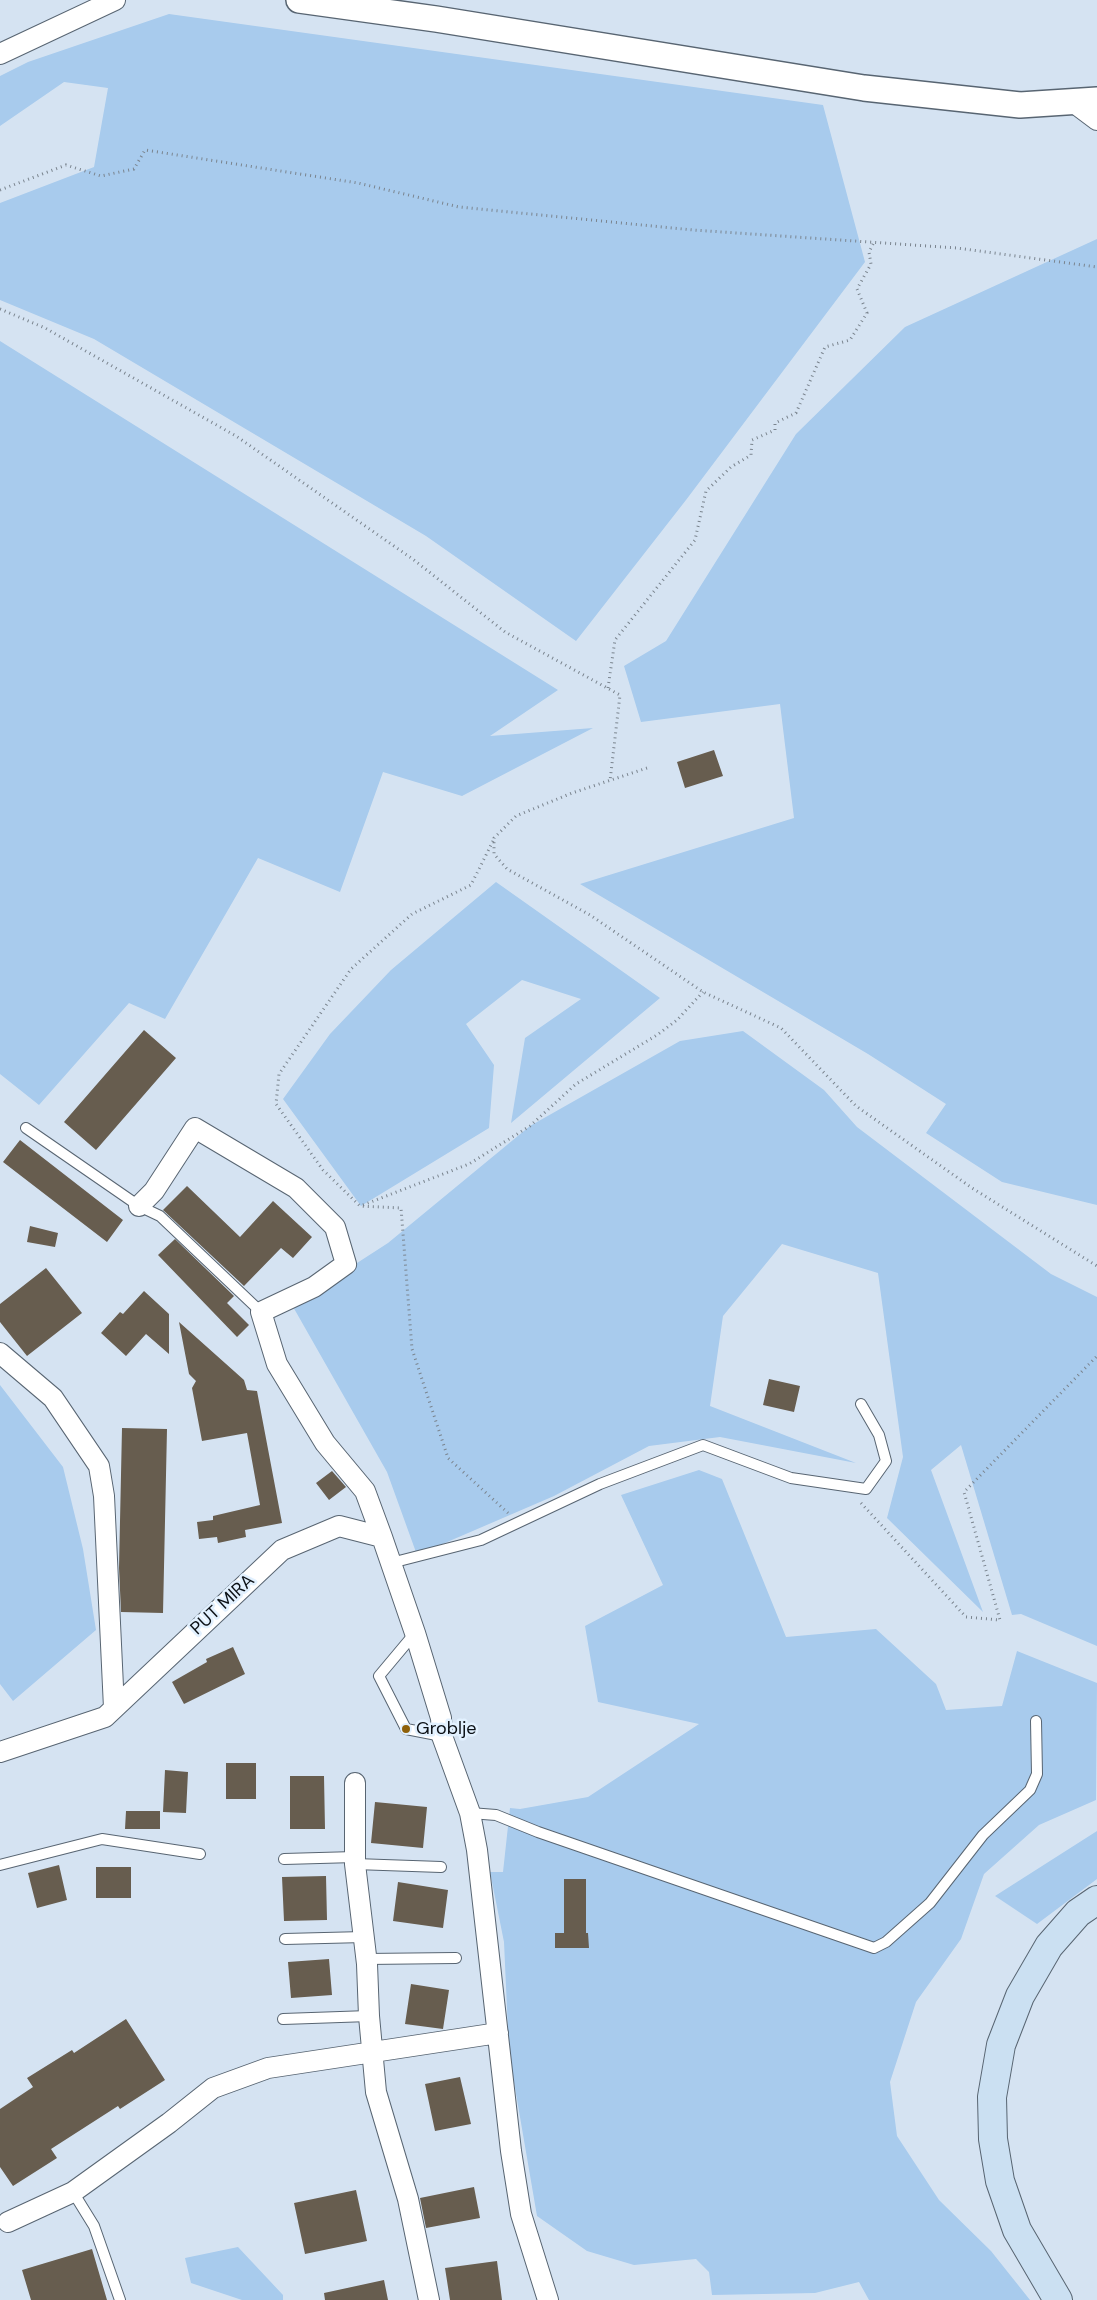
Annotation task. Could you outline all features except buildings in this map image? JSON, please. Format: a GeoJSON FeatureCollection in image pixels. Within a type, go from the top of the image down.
{"type":"FeatureCollection","features":[{"type":"Feature","properties":{"kind":"main road"},"geometry":{"type":"LineString","coordinates":[[1058,2300],[1017,2230],[1000,2181],[993,2139],[992,2097],[1001,2046],[1020,1996],[1049,1946],[1087,1907]]}},
{"type":"Feature","properties":{"kind":"street"},"geometry":{"type":"LineString","coordinates":[[0,54],[116,0]]}},
{"type":"Feature","properties":{"kind":"street"},"geometry":{"type":"LineString","coordinates":[[298,0],[436,19],[864,88],[1020,105],[1085,101],[1097,120]]}},
{"type":"Feature","properties":{"kind":"street"},"geometry":{"type":"LineString","coordinates":[[139,1206],[154,1190],[195,1128],[296,1188],[335,1227],[346,1264],[314,1287],[261,1312],[277,1364],[325,1443],[365,1491],[412,1625],[441,1718],[442,1736],[470,1812],[477,1850],[511,2151],[521,2214],[548,2300]]}},
{"type":"Feature","properties":{"kind":"street"},"geometry":{"type":"LineString","coordinates":[[0,1354],[53,1398],[99,1466],[104,1496],[114,1708]]}},
{"type":"Feature","properties":{"kind":"street","name":"PUT MIRA"},"geometry":{"type":"LineString","coordinates":[[0,1752],[105,1717],[282,1550],[339,1526],[382,1537]]}},
{"type":"Feature","properties":{"kind":"street"},"geometry":{"type":"LineString","coordinates":[[355,1783],[355,1860],[364,1937],[368,2016],[376,2092],[408,2199],[429,2300]]}},
{"type":"Feature","properties":{"kind":"street"},"geometry":{"type":"LineString","coordinates":[[8,2222],[73,2192],[169,2123],[212,2088],[268,2068],[498,2033]]}},
{"type":"Feature","properties":{"kind":"lane"},"geometry":{"type":"LineString","coordinates":[[26,1128],[139,1206],[160,1216],[261,1312]]}},
{"type":"Feature","properties":{"kind":"lane"},"geometry":{"type":"LineString","coordinates":[[391,1563],[481,1540],[600,1484],[703,1445],[791,1478],[866,1489],[886,1460],[879,1435],[861,1404]]}},
{"type":"Feature","properties":{"kind":"lane"},"geometry":{"type":"LineString","coordinates":[[412,1625],[379,1676],[406,1729],[442,1736]]}},
{"type":"Feature","properties":{"kind":"lane"},"geometry":{"type":"LineString","coordinates":[[470,1812],[496,1815],[538,1832],[874,1948],[886,1942],[930,1903],[982,1835],[1030,1790],[1037,1774],[1036,1721]]}},
{"type":"Feature","properties":{"kind":"lane"},"geometry":{"type":"LineString","coordinates":[[0,1865],[102,1839],[200,1854]]}},
{"type":"Feature","properties":{"kind":"lane"},"geometry":{"type":"LineString","coordinates":[[284,1859],[355,1860],[441,1867]]}},
{"type":"Feature","properties":{"kind":"lane"},"geometry":{"type":"LineString","coordinates":[[285,1939],[364,1937]]}},
{"type":"Feature","properties":{"kind":"lane"},"geometry":{"type":"LineString","coordinates":[[366,1960],[456,1958]]}},
{"type":"Feature","properties":{"kind":"lane"},"geometry":{"type":"LineString","coordinates":[[283,2019],[368,2016]]}},
{"type":"Feature","properties":{"kind":"lane"},"geometry":{"type":"LineString","coordinates":[[73,2192],[94,2226],[120,2300]]}},
{"type":"Feature","properties":{"kind":"path"},"geometry":{"type":"LineString","coordinates":[[0,190],[66,164],[101,176],[134,168],[145,150],[358,183],[460,207],[684,229],[956,248],[1097,267]]}},
{"type":"Feature","properties":{"kind":"path"},"geometry":{"type":"LineString","coordinates":[[608,688],[615,640],[695,540],[706,491],[731,467],[750,455],[752,440],[775,430],[775,423],[796,413],[825,347],[850,340],[867,313],[857,289],[871,264],[869,252],[874,242]]}},
{"type":"Feature","properties":{"kind":"path"},"geometry":{"type":"LineString","coordinates":[[0,309],[45,328],[236,436],[414,560],[504,632],[620,695],[610,781]]}},
{"type":"Feature","properties":{"kind":"path"},"geometry":{"type":"LineString","coordinates":[[519,1523],[448,1458],[412,1349],[402,1208],[360,1206],[323,1170],[276,1104],[279,1074],[351,968],[412,914],[471,885],[494,838],[516,816],[572,793],[648,768]]}},
{"type":"Feature","properties":{"kind":"path"},"geometry":{"type":"LineString","coordinates":[[494,838],[494,854],[507,869],[590,915],[703,992],[781,1028],[856,1106],[972,1188],[1097,1266]]}},
{"type":"Feature","properties":{"kind":"path"},"geometry":{"type":"LineString","coordinates":[[360,1206],[469,1164],[530,1126],[576,1084],[657,1035],[677,1020],[703,992]]}},
{"type":"Feature","properties":{"kind":"path"},"geometry":{"type":"LineString","coordinates":[[846,1486],[966,1617],[1000,1620],[964,1492],[1097,1356]]}},
{"type":"Feature","properties":{"kind":"shaded area"},"geometry":{"type":"Polygon","coordinates":[[[169,14],[823,105],[865,262],[686,500],[576,641],[426,536],[94,339],[0,300],[0,203],[94,167],[108,88],[64,82],[0,126],[0,76],[28,62],[169,14]]]}},
{"type":"Feature","properties":{"kind":"shaded area"},"geometry":{"type":"Polygon","coordinates":[[[1097,239],[1097,1205],[1002,1182],[926,1133],[946,1104],[868,1054],[580,884],[794,818],[780,704],[641,722],[624,666],[666,641],[796,434],[905,327],[1097,239]]]}},
{"type":"Feature","properties":{"kind":"shaded area"},"geometry":{"type":"Polygon","coordinates":[[[0,341],[558,690],[490,736],[593,728],[462,796],[383,772],[340,892],[258,858],[165,1019],[129,1003],[39,1105],[0,1074],[0,341]]]}},
{"type":"Feature","properties":{"kind":"shaded area"},"geometry":{"type":"Polygon","coordinates":[[[496,882],[660,998],[511,1123],[525,1038],[581,999],[522,980],[466,1024],[494,1065],[489,1128],[361,1206],[283,1099],[330,1034],[391,970],[496,882]]]}},
{"type":"Feature","properties":{"kind":"shaded area"},"geometry":{"type":"Polygon","coordinates":[[[743,1031],[824,1090],[857,1127],[1051,1274],[1097,1297],[1097,1646],[1021,1614],[1012,1615],[961,1445],[931,1470],[983,1612],[887,1518],[903,1457],[878,1273],[782,1244],[723,1316],[710,1406],[856,1463],[720,1437],[649,1446],[554,1496],[417,1555],[387,1472],[292,1305],[388,1243],[530,1126],[680,1041],[743,1031]]]}},
{"type":"Feature","properties":{"kind":"shaded area"},"geometry":{"type":"Polygon","coordinates":[[[0,1385],[63,1467],[83,1549],[96,1630],[13,1701],[0,1684],[0,1385]]]}},
{"type":"Feature","properties":{"kind":"shaded area"},"geometry":{"type":"Polygon","coordinates":[[[699,1470],[722,1479],[786,1637],[876,1629],[936,1684],[946,1710],[1002,1706],[1017,1651],[1097,1683],[1096,1800],[1039,1825],[984,1874],[961,1939],[916,2002],[890,2082],[897,2136],[939,2200],[991,2251],[1030,2300],[869,2300],[859,2282],[815,2293],[712,2295],[709,2272],[696,2259],[634,2265],[587,2251],[537,2216],[509,2053],[504,1942],[490,1872],[503,1872],[510,1808],[520,1809],[588,1797],[699,1724],[598,1702],[585,1626],[663,1585],[621,1495],[699,1470]]]}},
{"type":"Feature","properties":{"kind":"shaded area"},"geometry":{"type":"Polygon","coordinates":[[[1097,1831],[1097,1879],[1037,1924],[995,1896],[1097,1831]]]}},
{"type":"Feature","properties":{"kind":"shaded area"},"geometry":{"type":"Polygon","coordinates":[[[238,2247],[283,2295],[283,2300],[242,2300],[191,2283],[185,2258],[238,2247]]]}},
{"type":"Feature","properties":{"kind":"place","name":"Groblje"},"geometry":{"type":"Point","coordinates":[406,1729]}}]}
